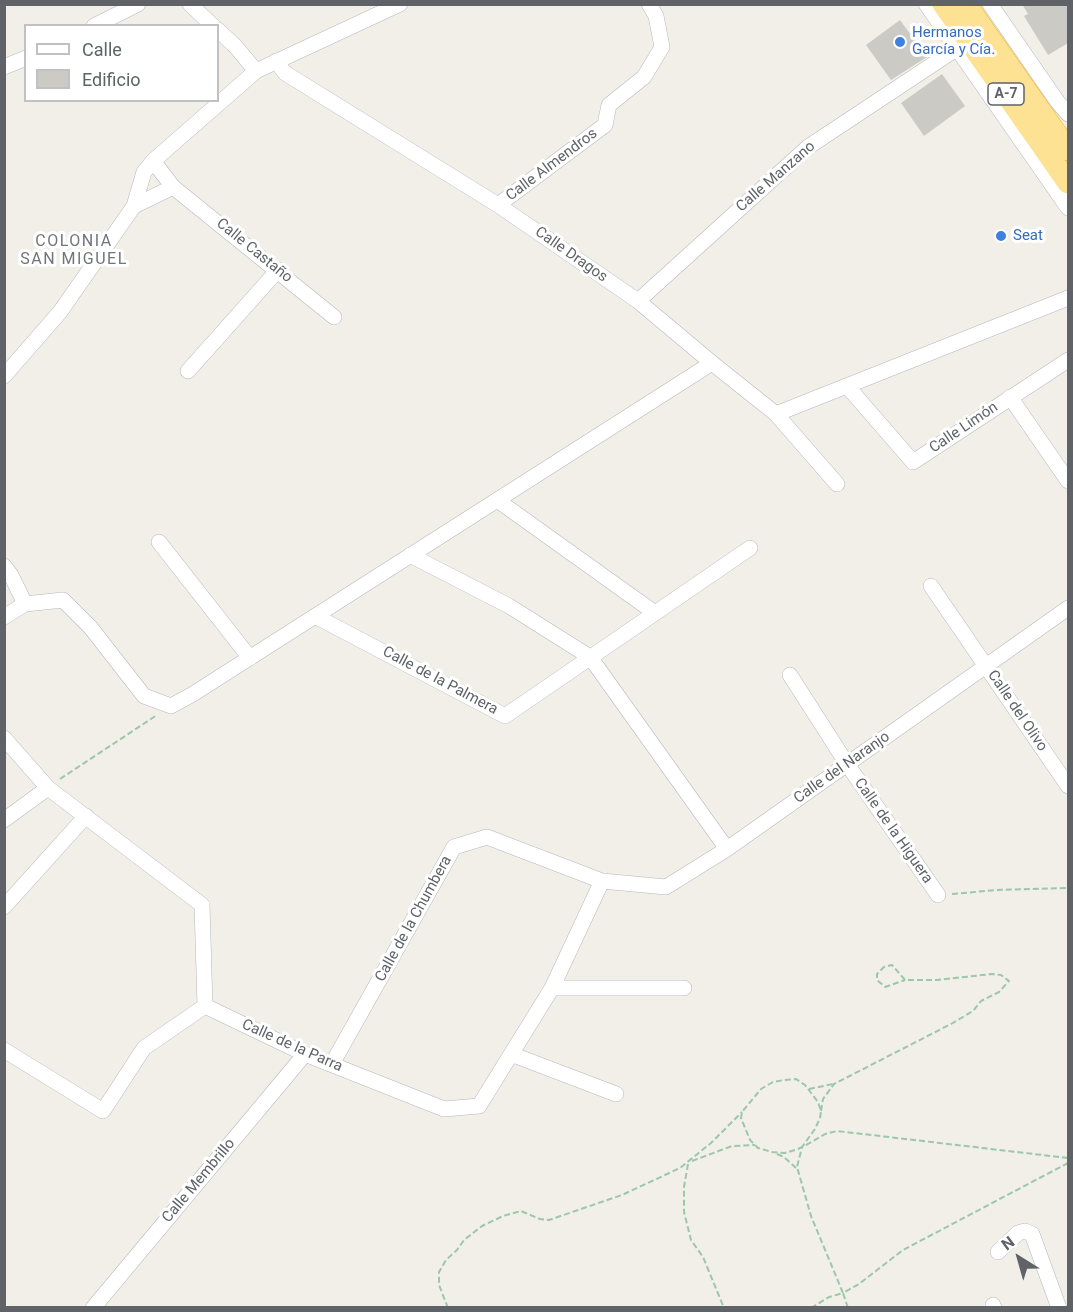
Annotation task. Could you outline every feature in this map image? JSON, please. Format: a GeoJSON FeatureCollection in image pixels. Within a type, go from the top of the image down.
{"type":"FeatureCollection","features":[{"type":"Feature","properties":{"kind":"highway","name":"A-7"},"geometry":{"type":"LineString","coordinates":[[943,4],[1068,183]]}},
{"type":"Feature","properties":{"kind":"highway","name":"A-7"},"geometry":{"type":"LineString","coordinates":[[966,4],[1068,150]]}},
{"type":"Feature","properties":{"kind":"street"},"geometry":{"type":"LineString","coordinates":[[98,24],[138,4]]}},
{"type":"Feature","properties":{"kind":"street"},"geometry":{"type":"LineString","coordinates":[[190,4],[211,24]]}},
{"type":"Feature","properties":{"kind":"street"},"geometry":{"type":"LineString","coordinates":[[6,373],[60,312],[134,206],[144,172],[153,161],[256,71],[400,4]]}},
{"type":"Feature","properties":{"kind":"street"},"geometry":{"type":"LineString","coordinates":[[926,4],[1068,208]]}},
{"type":"Feature","properties":{"kind":"street"},"geometry":{"type":"LineString","coordinates":[[990,4],[1068,114]]}},
{"type":"Feature","properties":{"kind":"street","name":"Calle Almendros"},"geometry":{"type":"LineString","coordinates":[[498,205],[605,125],[609,105],[644,77],[662,47],[656,7]]}},
{"type":"Feature","properties":{"kind":"street"},"geometry":{"type":"LineString","coordinates":[[219,31],[256,71]]}},
{"type":"Feature","properties":{"kind":"street","name":"Calle Manzano"},"geometry":{"type":"LineString","coordinates":[[638,302],[808,147],[956,49]]}},
{"type":"Feature","properties":{"kind":"street"},"geometry":{"type":"LineString","coordinates":[[4,67],[24,59]]}},
{"type":"Feature","properties":{"kind":"street","name":"Calle Dragos"},"geometry":{"type":"LineString","coordinates":[[276,61],[285,73],[498,205],[638,302],[776,414],[837,484]]}},
{"type":"Feature","properties":{"kind":"street","name":"Calle Castaño"},"geometry":{"type":"LineString","coordinates":[[153,161],[173,187],[334,317]]}},
{"type":"Feature","properties":{"kind":"street"},"geometry":{"type":"LineString","coordinates":[[134,206],[173,187]]}},
{"type":"Feature","properties":{"kind":"street"},"geometry":{"type":"LineString","coordinates":[[188,371],[278,270]]}},
{"type":"Feature","properties":{"kind":"street"},"geometry":{"type":"LineString","coordinates":[[776,414],[1068,298]]}},
{"type":"Feature","properties":{"kind":"street","name":"Calle Limón"},"geometry":{"type":"LineString","coordinates":[[847,386],[913,462],[1068,360]]}},
{"type":"Feature","properties":{"kind":"street"},"geometry":{"type":"LineString","coordinates":[[4,617],[25,604],[63,600],[91,628],[144,696],[171,706],[712,363]]}},
{"type":"Feature","properties":{"kind":"street"},"geometry":{"type":"LineString","coordinates":[[1010,397],[1068,481]]}},
{"type":"Feature","properties":{"kind":"street"},"geometry":{"type":"LineString","coordinates":[[498,500],[655,613]]}},
{"type":"Feature","properties":{"kind":"street"},"geometry":{"type":"LineString","coordinates":[[159,542],[250,658]]}},
{"type":"Feature","properties":{"kind":"street","name":"Calle de la Palmera"},"geometry":{"type":"LineString","coordinates":[[315,616],[505,716],[750,548]]}},
{"type":"Feature","properties":{"kind":"street"},"geometry":{"type":"LineString","coordinates":[[410,555],[509,606],[590,657],[727,849]]}},
{"type":"Feature","properties":{"kind":"street"},"geometry":{"type":"LineString","coordinates":[[4,566],[12,575],[25,604]]}},
{"type":"Feature","properties":{"kind":"street","name":"Calle del Olivo"},"geometry":{"type":"LineString","coordinates":[[932,586],[1068,786]]}},
{"type":"Feature","properties":{"kind":"street","name":"Calle del Naranjo"},"geometry":{"type":"LineString","coordinates":[[602,881],[666,887],[727,849],[1068,608]]}},
{"type":"Feature","properties":{"kind":"street","name":"Calle de la Higuera"},"geometry":{"type":"LineString","coordinates":[[790,675],[847,764],[938,896]]}},
{"type":"Feature","properties":{"kind":"street"},"geometry":{"type":"LineString","coordinates":[[4,738],[48,788],[202,904],[205,1006],[144,1048],[104,1112],[4,1050]]}},
{"type":"Feature","properties":{"kind":"street"},"geometry":{"type":"LineString","coordinates":[[4,820],[48,788]]}},
{"type":"Feature","properties":{"kind":"street"},"geometry":{"type":"LineString","coordinates":[[4,907],[86,816]]}},
{"type":"Feature","properties":{"kind":"street","name":"Calle de la Chumbera"},"geometry":{"type":"LineString","coordinates":[[332,1064],[454,847],[487,837],[602,881]]}},
{"type":"Feature","properties":{"kind":"street","name":"Calle de la Parra"},"geometry":{"type":"LineString","coordinates":[[205,1006],[305,1054],[444,1110],[479,1106],[552,988],[602,881]]}},
{"type":"Feature","properties":{"kind":"street"},"geometry":{"type":"LineString","coordinates":[[552,988],[684,988]]}},
{"type":"Feature","properties":{"kind":"street","name":"Calle Membrillo"},"geometry":{"type":"LineString","coordinates":[[93,1308],[305,1054]]}},
{"type":"Feature","properties":{"kind":"street"},"geometry":{"type":"LineString","coordinates":[[511,1054],[616,1094]]}},
{"type":"Feature","properties":{"kind":"street"},"geometry":{"type":"LineString","coordinates":[[998,1252],[1018,1233],[1025,1231],[1034,1237],[1059,1308]]}},
{"type":"Feature","properties":{"kind":"path"},"geometry":{"type":"LineString","coordinates":[[48,788],[91,757],[171,706]]}},
{"type":"Feature","properties":{"kind":"path"},"geometry":{"type":"LineString","coordinates":[[938,896],[997,890],[1068,888]]}},
{"type":"Feature","properties":{"kind":"path"},"geometry":{"type":"LineString","coordinates":[[809,1089],[837,1082],[951,1024],[973,1011],[981,1001],[999,992],[1009,981],[1001,975],[992,974],[937,980],[905,980],[885,987],[879,983],[877,974],[884,966],[891,965],[905,980]]}},
{"type":"Feature","properties":{"kind":"path"},"geometry":{"type":"LineString","coordinates":[[448,1308],[439,1285],[439,1272],[446,1260],[464,1240],[482,1226],[521,1211],[540,1219],[549,1220],[622,1195],[680,1168],[711,1143],[761,1089],[774,1082],[796,1079],[809,1089],[821,1111]]}},
{"type":"Feature","properties":{"kind":"path"},"geometry":{"type":"LineString","coordinates":[[837,1082],[824,1099],[815,1129],[802,1147],[798,1156],[797,1170],[815,1227],[848,1308]]}},
{"type":"Feature","properties":{"kind":"path"},"geometry":{"type":"LineString","coordinates":[[742,1112],[741,1118],[745,1132],[755,1146]]}},
{"type":"Feature","properties":{"kind":"path"},"geometry":{"type":"LineString","coordinates":[[774,1152],[785,1153],[802,1147],[825,1134],[837,1131],[1068,1158]]}},
{"type":"Feature","properties":{"kind":"path"},"geometry":{"type":"LineString","coordinates":[[689,1162],[732,1146],[755,1146],[784,1157],[797,1170]]}},
{"type":"Feature","properties":{"kind":"path"},"geometry":{"type":"LineString","coordinates":[[689,1162],[684,1187],[684,1212],[691,1240],[703,1257],[724,1308]]}},
{"type":"Feature","properties":{"kind":"path"},"geometry":{"type":"LineString","coordinates":[[811,1308],[859,1284],[903,1250],[1068,1163]]}},
{"type":"Feature","properties":{"kind":"building"},"geometry":{"type":"Polygon","coordinates":[[[1022,4],[1068,4],[1068,43],[1048,55],[1024,16],[1028,14],[1022,4]]]}},
{"type":"Feature","properties":{"kind":"building"},"geometry":{"type":"Polygon","coordinates":[[[900,20],[927,57],[891,80],[866,45],[900,20]]]}},
{"type":"Feature","properties":{"kind":"building"},"geometry":{"type":"Polygon","coordinates":[[[942,74],[965,106],[924,136],[901,103],[942,74]]]}},
{"type":"Feature","properties":{"kind":"place","name":"Hermanos García y Cía."},"geometry":{"type":"Point","coordinates":[900,42]}},
{"type":"Feature","properties":{"kind":"place","name":"Seat"},"geometry":{"type":"Point","coordinates":[1001,236]}},
{"type":"Feature","properties":{"kind":"district","name":"COLONIA SAN MIGUEL"},"geometry":{"type":"Point","coordinates":[74,251]}}]}
